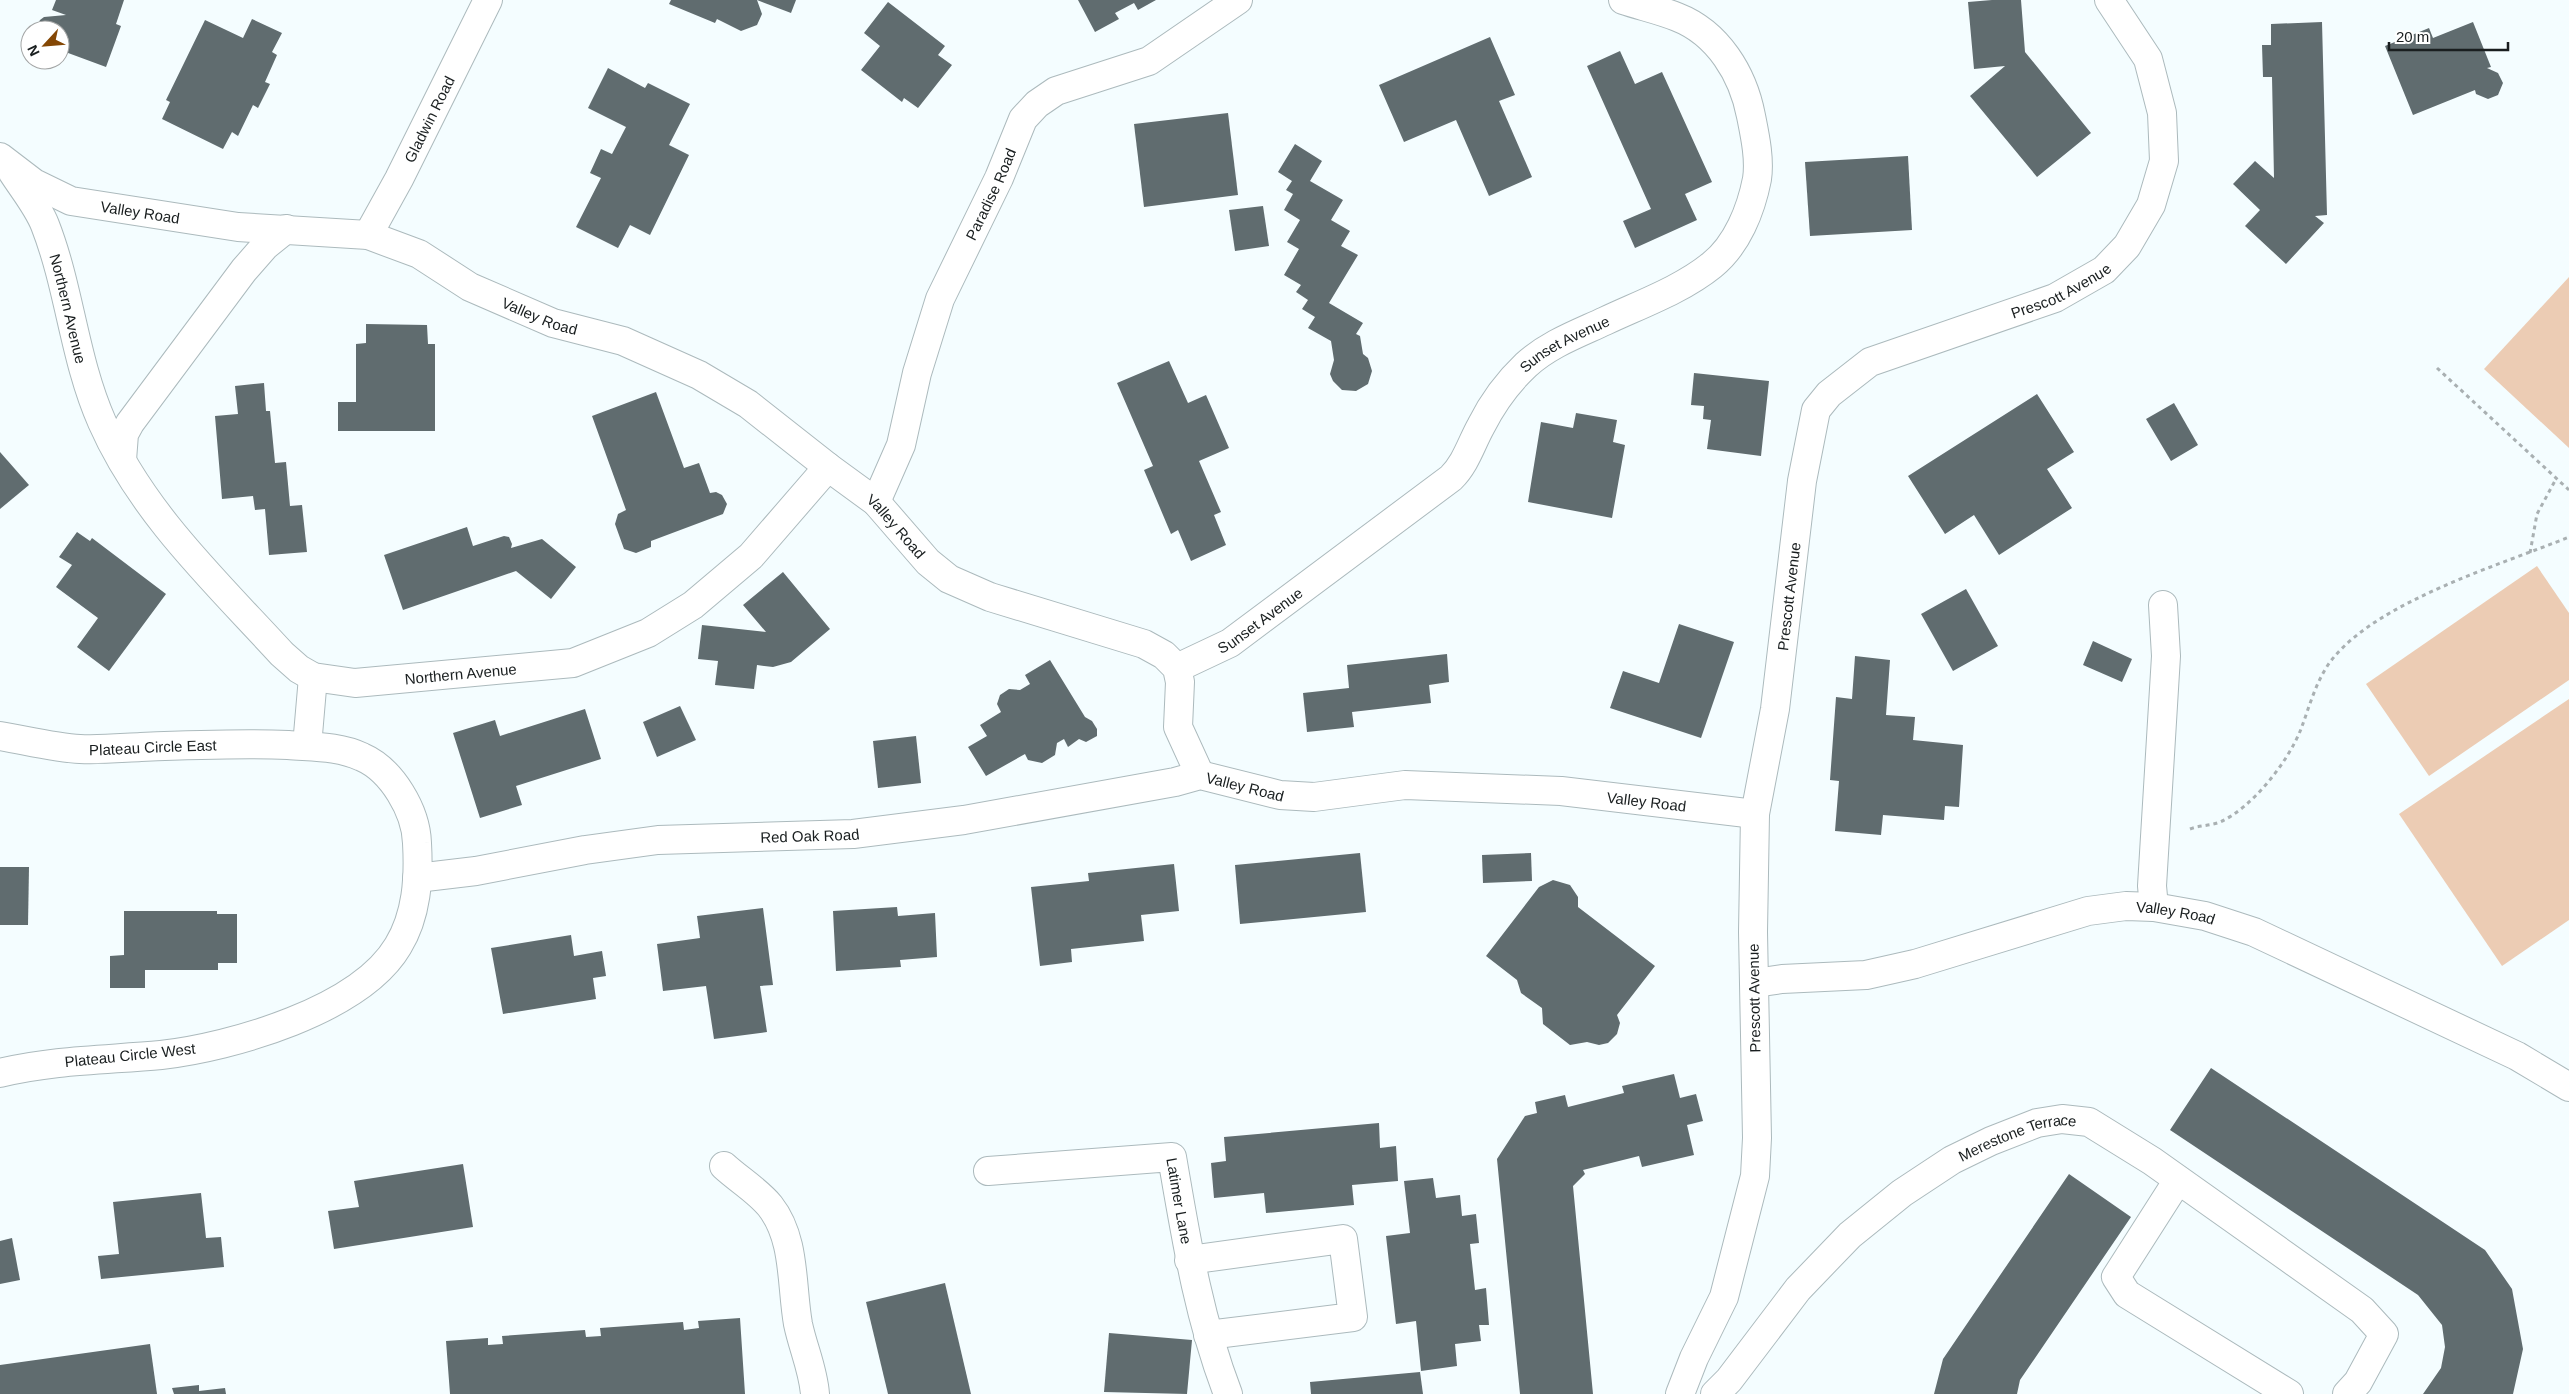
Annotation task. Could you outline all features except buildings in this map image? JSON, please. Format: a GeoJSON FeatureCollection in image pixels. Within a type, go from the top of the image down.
{"type":"FeatureCollection","features":[{"type":"Feature","properties":{"kind":"street","name":"Gladwin Road"},"geometry":{"type":"LineString","coordinates":[[368,235],[399,179],[488,0]]}},
{"type":"Feature","properties":{"kind":"street","name":"Paradise Road"},"geometry":{"type":"LineString","coordinates":[[876,502],[901,445],[917,373],[940,299],[999,178],[1023,119],[1037,104],[1056,91],[1149,61],[1238,0]]}},
{"type":"Feature","properties":{"kind":"street","name":"Sunset Avenue"},"geometry":{"type":"LineString","coordinates":[[1177,668],[1230,643],[1452,478],[1463,466],[1481,425],[1502,392],[1534,360],[1557,342],[1685,283],[1714,264],[1734,242],[1749,209],[1757,178],[1756,141],[1748,100],[1737,73],[1715,40],[1679,18],[1623,0]]}},
{"type":"Feature","properties":{"kind":"street","name":"Prescott Avenue"},"geometry":{"type":"LineString","coordinates":[[1680,1394],[1694,1358],[1724,1297],[1755,1176],[1757,1138],[1753,932],[1755,814],[1775,709],[1802,481],[1816,410],[1829,394],[1870,362],[2055,298],[2104,270],[2127,246],[2151,205],[2164,161],[2162,113],[2148,59],[2109,0]]}},
{"type":"Feature","properties":{"kind":"street","name":"Valley Road"},"geometry":{"type":"LineString","coordinates":[[3,159],[34,183],[71,201],[238,227],[368,235],[419,254],[470,287],[517,308],[553,323],[623,341],[699,375],[748,404],[876,502],[928,562],[949,579],[990,597],[1144,644],[1164,655],[1177,668],[1180,682],[1178,728],[1200,774],[1280,795],[1314,797],[1405,785],[1561,791],[1755,814]]}},
{"type":"Feature","properties":{"kind":"street","name":"Northern Avenue"},"geometry":{"type":"LineString","coordinates":[[3,159],[45,223],[60,272],[84,373],[102,422],[138,491],[166,526],[282,654],[313,676],[355,683],[513,670],[573,663],[582,660],[648,633],[693,605],[751,556],[828,467]]}},
{"type":"Feature","properties":{"kind":"street"},"geometry":{"type":"LineString","coordinates":[[122,460],[124,434],[130,423],[244,270],[265,246],[286,229]]}},
{"type":"Feature","properties":{"kind":"street"},"geometry":{"type":"LineString","coordinates":[[2154,907],[2152,886],[2166,656],[2163,605]]}},
{"type":"Feature","properties":{"kind":"street"},"geometry":{"type":"LineString","coordinates":[[307,746],[313,676]]}},
{"type":"Feature","properties":{"kind":"street","name":"Plateau Circle East"},"geometry":{"type":"LineString","coordinates":[[0,736],[79,749],[245,743],[339,749],[364,757],[380,769],[406,801],[418,839],[417,878]]}},
{"type":"Feature","properties":{"kind":"street","name":"Red Oak Road"},"geometry":{"type":"LineString","coordinates":[[417,878],[476,871],[585,850],[658,840],[854,834],[964,820],[1175,782],[1200,774]]}},
{"type":"Feature","properties":{"kind":"street","name":"Plateau Circle West"},"geometry":{"type":"LineString","coordinates":[[0,1074],[74,1061],[162,1055],[199,1048],[284,1026],[332,1004],[371,979],[398,946],[413,913],[417,878]]}},
{"type":"Feature","properties":{"kind":"street","name":"Valley Road"},"geometry":{"type":"LineString","coordinates":[[1754,983],[1782,979],[1866,976],[1915,964],[2088,911],[2126,906],[2154,907],[2205,916],[2254,932],[2517,1056],[2569,1087]]}},
{"type":"Feature","properties":{"kind":"street","name":"Merestone Terrace"},"geometry":{"type":"LineString","coordinates":[[1716,1394],[1729,1380],[1798,1289],[1850,1235],[1902,1193],[1952,1160],[1991,1141],[2037,1123],[2062,1120],[2089,1122],[2178,1180],[2362,1310],[2384,1334],[2358,1382],[2347,1394]]}},
{"type":"Feature","properties":{"kind":"street","name":"Latimer Lane"},"geometry":{"type":"LineString","coordinates":[[988,1171],[1172,1156],[1189,1260],[1208,1336],[1228,1394]]}},
{"type":"Feature","properties":{"kind":"street"},"geometry":{"type":"LineString","coordinates":[[724,1166],[769,1205],[780,1223],[789,1251],[798,1325],[814,1375],[815,1394]]}},
{"type":"Feature","properties":{"kind":"street"},"geometry":{"type":"LineString","coordinates":[[2178,1180],[2116,1277],[2127,1294],[2289,1394]]}},
{"type":"Feature","properties":{"kind":"street"},"geometry":{"type":"LineString","coordinates":[[1189,1260],[1343,1239],[1354,1316],[1208,1336]]}},
{"type":"Feature","properties":{"kind":"path"},"geometry":{"type":"LineString","coordinates":[[2437,368],[2569,490]]}},
{"type":"Feature","properties":{"kind":"path"},"geometry":{"type":"LineString","coordinates":[[2530,553],[2537,514],[2556,479]]}},
{"type":"Feature","properties":{"kind":"path"},"geometry":{"type":"LineString","coordinates":[[2155,846],[2200,825],[2218,823],[2242,809],[2271,777],[2296,742],[2318,684],[2334,657],[2373,623],[2429,592],[2569,537]]}},
{"type":"Feature","properties":{"kind":"shaded area"},"geometry":{"type":"Polygon","coordinates":[[[2569,277],[2569,448],[2484,369],[2569,277]]]}},
{"type":"Feature","properties":{"kind":"shaded area"},"geometry":{"type":"Polygon","coordinates":[[[2537,566],[2569,613],[2569,680],[2429,776],[2366,684],[2537,566]]]}},
{"type":"Feature","properties":{"kind":"shaded area"},"geometry":{"type":"Polygon","coordinates":[[[2569,699],[2569,920],[2502,966],[2399,814],[2569,699]]]}}]}
